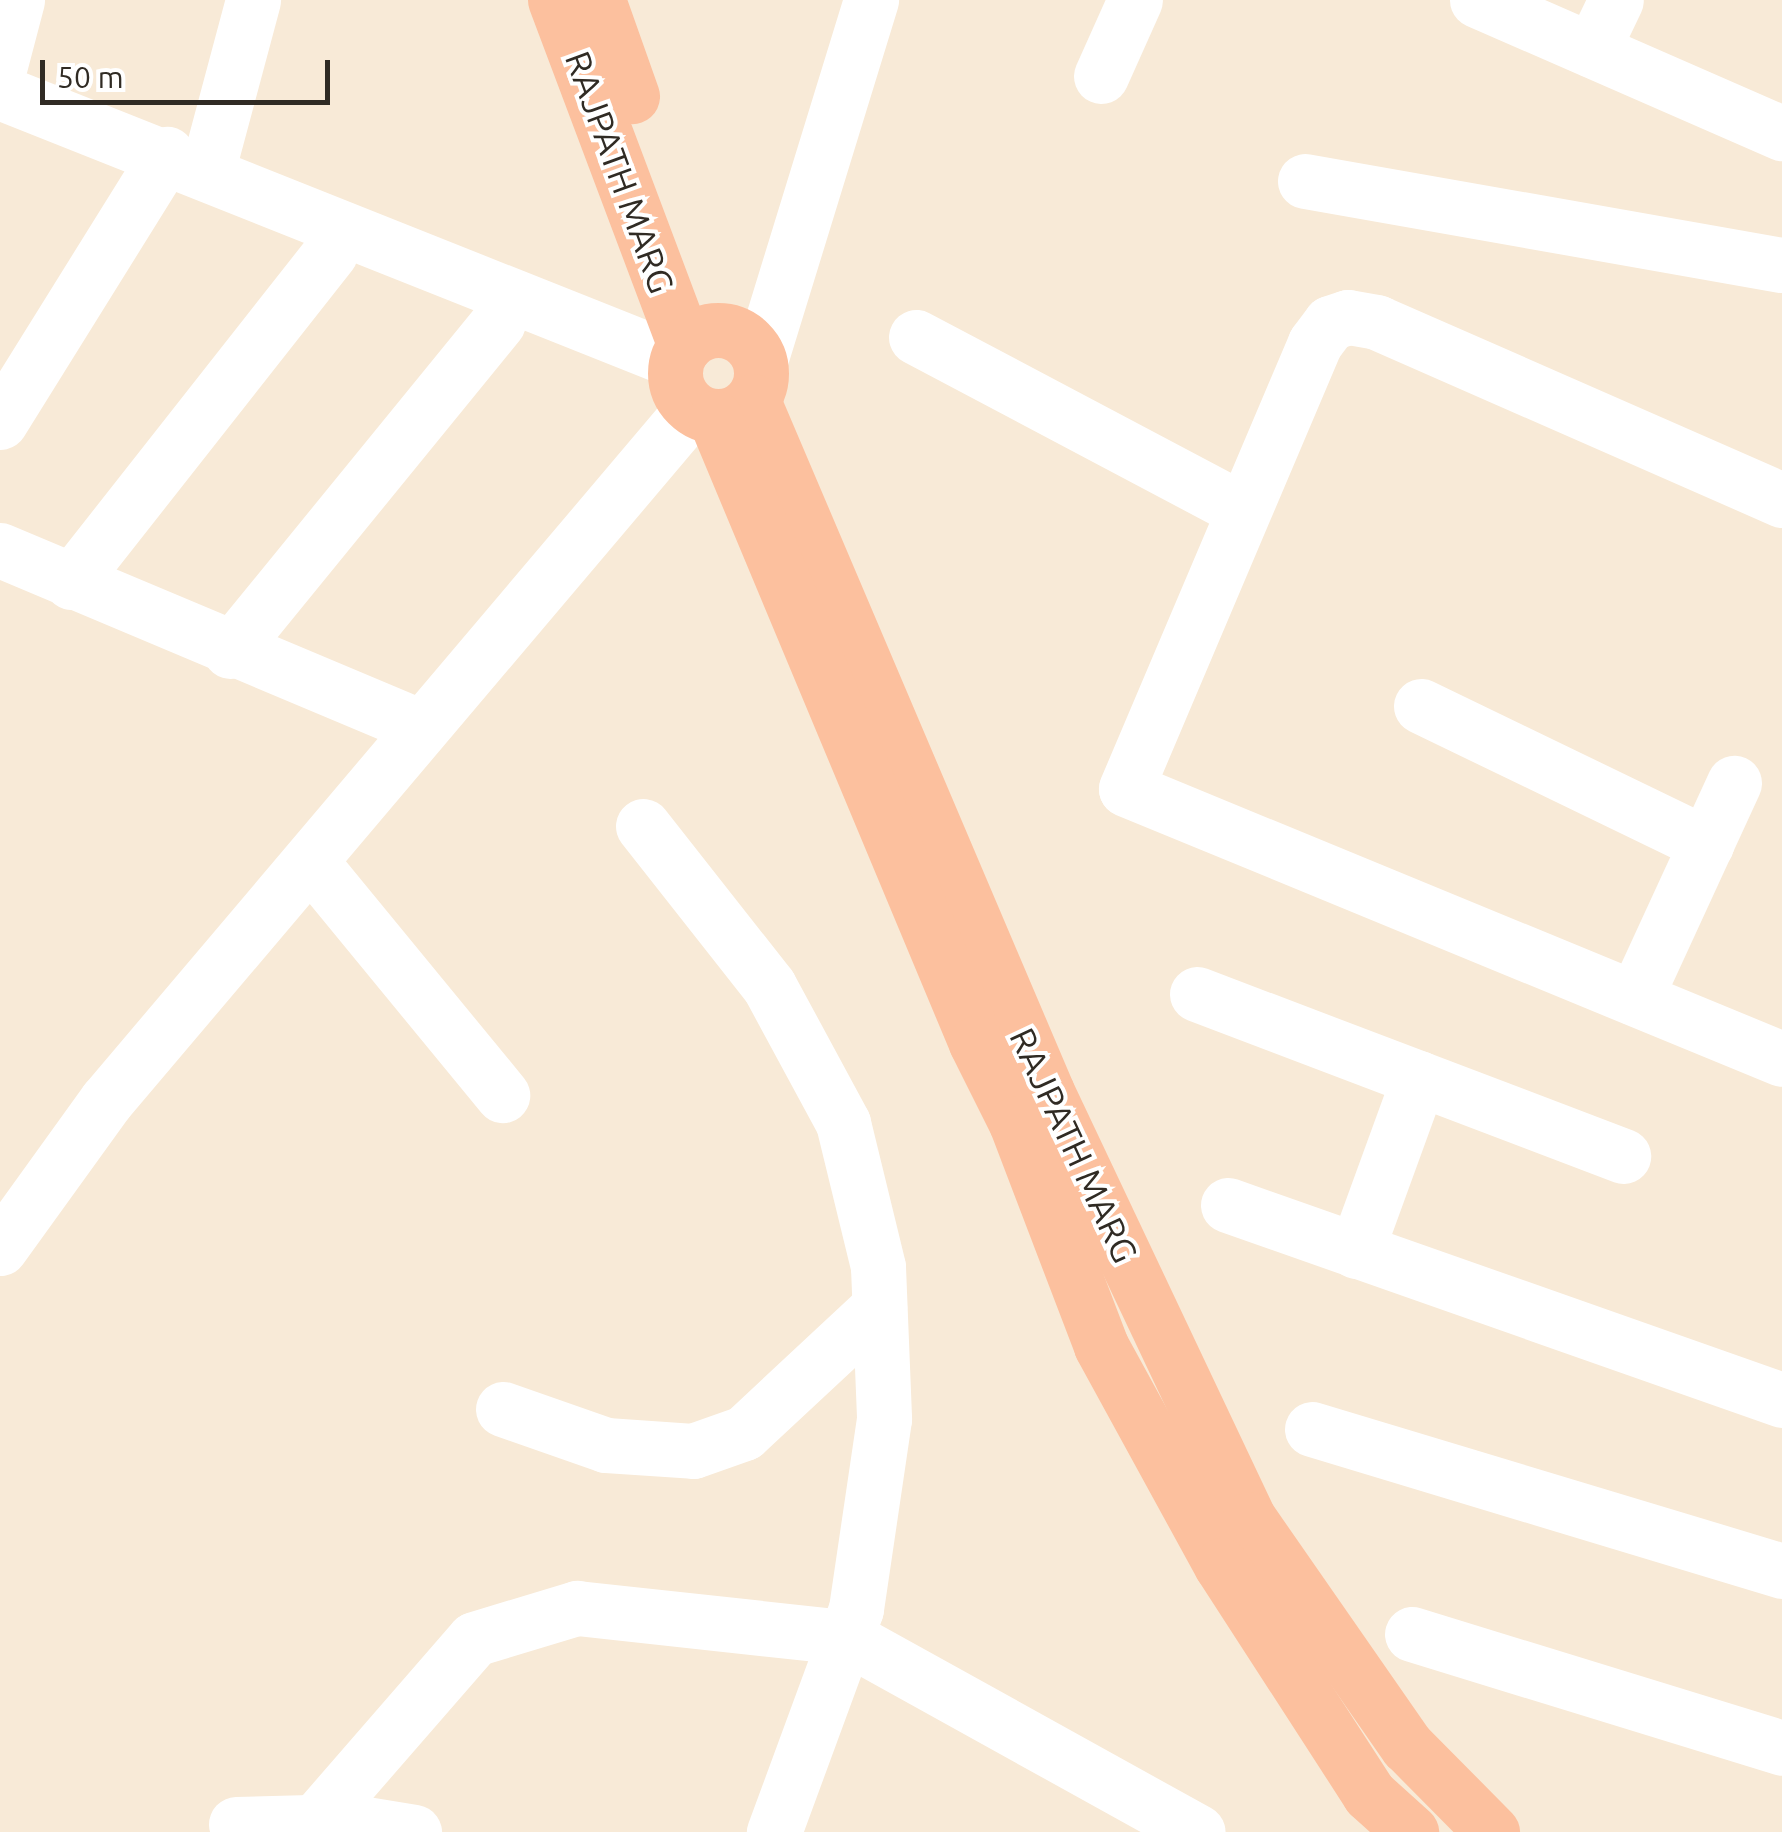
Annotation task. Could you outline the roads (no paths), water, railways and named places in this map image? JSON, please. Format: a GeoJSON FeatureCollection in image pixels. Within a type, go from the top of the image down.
{"type":"FeatureCollection","features":[{"type":"Feature","properties":{"kind":"main road","name":"RAJPATH MARG"},"geometry":{"type":"LineString","coordinates":[[555,0],[712,372],[976,1044],[1016,1123],[1101,1346],[1221,1565],[1386,1822]]}},
{"type":"Feature","properties":{"kind":"main road","name":"RAJPATH MARG"},"geometry":{"type":"LineString","coordinates":[[598,0],[712,372],[1249,1520],[1407,1746],[1492,1832]]}},
{"type":"Feature","properties":{"kind":"street"},"geometry":{"type":"LineString","coordinates":[[0,65],[17,0]]}},
{"type":"Feature","properties":{"kind":"street"},"geometry":{"type":"LineString","coordinates":[[0,422],[174,170],[253,0]]}},
{"type":"Feature","properties":{"kind":"street"},"geometry":{"type":"LineString","coordinates":[[712,372],[832,0]]}},
{"type":"Feature","properties":{"kind":"street"},"geometry":{"type":"LineString","coordinates":[[0,1248],[106,1101],[310,861],[712,372],[871,0]]}},
{"type":"Feature","properties":{"kind":"street"},"geometry":{"type":"LineString","coordinates":[[1101,76],[1135,0]]}},
{"type":"Feature","properties":{"kind":"street"},"geometry":{"type":"LineString","coordinates":[[1476,0],[1782,133]]}},
{"type":"Feature","properties":{"kind":"street"},"geometry":{"type":"LineString","coordinates":[[1592,50],[1616,0]]}},
{"type":"Feature","properties":{"kind":"street"},"geometry":{"type":"LineString","coordinates":[[0,92],[174,170],[712,372]]}},
{"type":"Feature","properties":{"kind":"street"},"geometry":{"type":"LineString","coordinates":[[0,125],[174,170],[330,254],[498,322],[712,372]]}},
{"type":"Feature","properties":{"kind":"street"},"geometry":{"type":"LineString","coordinates":[[1306,180],[1782,265]]}},
{"type":"Feature","properties":{"kind":"street"},"geometry":{"type":"LineString","coordinates":[[71,582],[330,254]]}},
{"type":"Feature","properties":{"kind":"street"},"geometry":{"type":"LineString","coordinates":[[1782,500],[1377,322],[1348,318],[1330,324],[1315,343],[1126,789],[1782,1058]]}},
{"type":"Feature","properties":{"kind":"street"},"geometry":{"type":"LineString","coordinates":[[230,651],[498,322]]}},
{"type":"Feature","properties":{"kind":"street"},"geometry":{"type":"LineString","coordinates":[[916,336],[1243,510]]}},
{"type":"Feature","properties":{"kind":"street"},"geometry":{"type":"LineString","coordinates":[[0,550],[230,651],[421,727]]}},
{"type":"Feature","properties":{"kind":"street"},"geometry":{"type":"LineString","coordinates":[[1421,706],[1706,844]]}},
{"type":"Feature","properties":{"kind":"street"},"geometry":{"type":"LineString","coordinates":[[1635,998],[1734,783]]}},
{"type":"Feature","properties":{"kind":"street"},"geometry":{"type":"LineString","coordinates":[[643,826],[769,986],[843,1123],[878,1267],[884,1419],[846,1637],[774,1832]]}},
{"type":"Feature","properties":{"kind":"street"},"geometry":{"type":"LineString","coordinates":[[310,861],[502,1095]]}},
{"type":"Feature","properties":{"kind":"street"},"geometry":{"type":"LineString","coordinates":[[1197,994],[1623,1156]]}},
{"type":"Feature","properties":{"kind":"street"},"geometry":{"type":"LineString","coordinates":[[1356,1250],[1418,1078]]}},
{"type":"Feature","properties":{"kind":"street"},"geometry":{"type":"LineString","coordinates":[[1228,1206],[1782,1400]]}},
{"type":"Feature","properties":{"kind":"street"},"geometry":{"type":"LineString","coordinates":[[502,1410],[606,1445],[693,1452],[744,1433],[879,1307]]}},
{"type":"Feature","properties":{"kind":"street"},"geometry":{"type":"LineString","coordinates":[[1312,1429],[1782,1571]]}},
{"type":"Feature","properties":{"kind":"street"},"geometry":{"type":"LineString","coordinates":[[315,1822],[474,1639],[514,1623],[577,1608],[846,1637],[1198,1832]]}},
{"type":"Feature","properties":{"kind":"street"},"geometry":{"type":"LineString","coordinates":[[1412,1634],[1782,1748]]}},
{"type":"Feature","properties":{"kind":"street"},"geometry":{"type":"LineString","coordinates":[[236,1824],[315,1822],[414,1832]]}}]}
